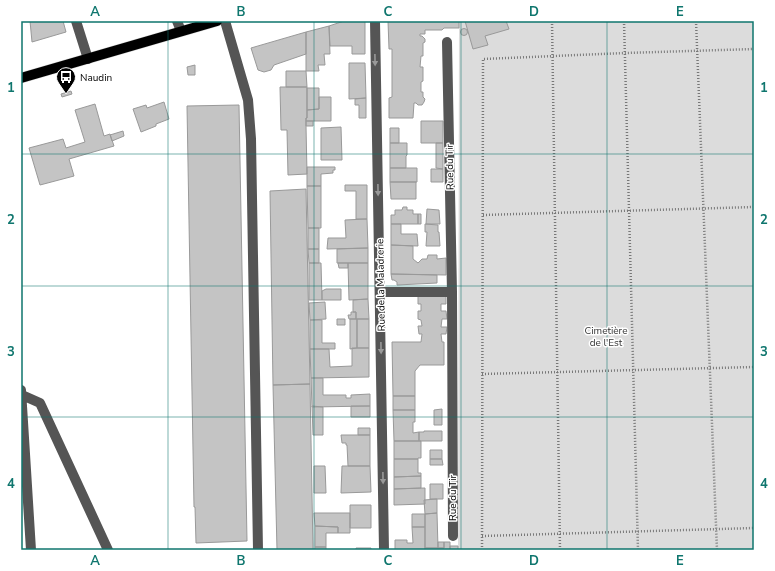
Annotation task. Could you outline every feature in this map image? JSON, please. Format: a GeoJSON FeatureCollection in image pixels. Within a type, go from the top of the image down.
{"type":"FeatureCollection","features":[{"type":"Feature","properties":{"kind":"main road"},"geometry":{"type":"LineString","coordinates":[[21,78],[217,21]]}},
{"type":"Feature","properties":{"kind":"street"},"geometry":{"type":"LineString","coordinates":[[76,21],[88,59]]}},
{"type":"Feature","properties":{"kind":"street"},"geometry":{"type":"LineString","coordinates":[[177,21],[181,31]]}},
{"type":"Feature","properties":{"kind":"street"},"geometry":{"type":"LineString","coordinates":[[225,21],[248,100],[251,139],[258,550]]}},
{"type":"Feature","properties":{"kind":"street","name":"Rue de la Maladrerie"},"geometry":{"type":"LineString","coordinates":[[375,21],[384,550]]}},
{"type":"Feature","properties":{"kind":"street","name":"Rue du Tir"},"geometry":{"type":"LineString","coordinates":[[447,42],[452,292],[453,536]]}},
{"type":"Feature","properties":{"kind":"street"},"geometry":{"type":"LineString","coordinates":[[380,292],[452,292]]}},
{"type":"Feature","properties":{"kind":"street"},"geometry":{"type":"LineString","coordinates":[[21,392],[25,518],[31,550]]}},
{"type":"Feature","properties":{"kind":"street"},"geometry":{"type":"LineString","coordinates":[[21,392],[40,403],[108,550]]}},
{"type":"Feature","properties":{"kind":"path"},"geometry":{"type":"LineString","coordinates":[[552,21],[560,550]]}},
{"type":"Feature","properties":{"kind":"path"},"geometry":{"type":"LineString","coordinates":[[624,21],[638,550]]}},
{"type":"Feature","properties":{"kind":"path"},"geometry":{"type":"LineString","coordinates":[[696,21],[717,550]]}},
{"type":"Feature","properties":{"kind":"path"},"geometry":{"type":"LineString","coordinates":[[482,550],[483,59],[754,49]]}},
{"type":"Feature","properties":{"kind":"path"},"geometry":{"type":"LineString","coordinates":[[483,215],[754,207]]}},
{"type":"Feature","properties":{"kind":"path"},"geometry":{"type":"LineString","coordinates":[[482,374],[754,367]]}},
{"type":"Feature","properties":{"kind":"path"},"geometry":{"type":"LineString","coordinates":[[482,536],[754,528]]}},
{"type":"Feature","properties":{"kind":"green space","name":"Cimetière de l'Est"},"geometry":{"type":"Polygon","coordinates":[[[459,21],[754,21],[754,550],[458,550],[459,21]]]}},
{"type":"Feature","properties":{"kind":"building"},"geometry":{"type":"Polygon","coordinates":[[[30,21],[63,21],[66,32],[32,42],[30,21]]]}},
{"type":"Feature","properties":{"kind":"building"},"geometry":{"type":"Polygon","coordinates":[[[344,21],[365,21],[365,54],[352,54],[352,46],[330,46],[329,26],[344,21]]]}},
{"type":"Feature","properties":{"kind":"building"},"geometry":{"type":"Polygon","coordinates":[[[388,21],[459,21],[459,28],[425,30],[425,34],[420,34],[420,36],[425,39],[425,42],[423,43],[423,56],[421,56],[420,67],[423,67],[421,92],[423,92],[423,97],[425,99],[422,105],[414,103],[413,118],[389,118],[389,98],[392,97],[392,49],[389,49],[388,21]]]}},
{"type":"Feature","properties":{"kind":"building"},"geometry":{"type":"Polygon","coordinates":[[[465,21],[506,21],[509,29],[485,36],[488,45],[473,49],[465,21]]]}},
{"type":"Feature","properties":{"kind":"building"},"geometry":{"type":"Polygon","coordinates":[[[329,26],[330,54],[324,54],[325,65],[318,65],[319,71],[306,71],[306,32],[329,26]]]}},
{"type":"Feature","properties":{"kind":"building"},"geometry":{"type":"Polygon","coordinates":[[[464,28],[467,29],[467,35],[464,36],[461,35],[460,32],[461,29],[464,28]]]}},
{"type":"Feature","properties":{"kind":"building"},"geometry":{"type":"Polygon","coordinates":[[[306,32],[306,54],[274,65],[271,70],[264,72],[258,70],[251,48],[306,32]]]}},
{"type":"Feature","properties":{"kind":"building"},"geometry":{"type":"Polygon","coordinates":[[[349,63],[365,63],[366,98],[349,99],[349,63]]]}},
{"type":"Feature","properties":{"kind":"building"},"geometry":{"type":"Polygon","coordinates":[[[195,65],[195,75],[188,75],[187,67],[195,65]]]}},
{"type":"Feature","properties":{"kind":"building"},"geometry":{"type":"Polygon","coordinates":[[[286,71],[306,71],[307,87],[286,87],[286,71]]]}},
{"type":"Feature","properties":{"kind":"building"},"geometry":{"type":"Polygon","coordinates":[[[280,87],[307,87],[307,174],[288,175],[287,130],[281,130],[280,87]]]}},
{"type":"Feature","properties":{"kind":"building"},"geometry":{"type":"Polygon","coordinates":[[[307,88],[319,88],[319,109],[307,110],[307,88]]]}},
{"type":"Feature","properties":{"kind":"building"},"geometry":{"type":"Polygon","coordinates":[[[71,91],[72,94],[62,97],[61,94],[71,91]]]}},
{"type":"Feature","properties":{"kind":"building"},"geometry":{"type":"Polygon","coordinates":[[[319,97],[331,97],[331,121],[306,121],[307,110],[319,109],[319,97]]]}},
{"type":"Feature","properties":{"kind":"building"},"geometry":{"type":"Polygon","coordinates":[[[366,98],[366,118],[359,118],[359,105],[355,105],[355,99],[366,98]]]}},
{"type":"Feature","properties":{"kind":"building"},"geometry":{"type":"Polygon","coordinates":[[[164,102],[169,119],[141,132],[133,109],[146,105],[147,108],[164,102]]]}},
{"type":"Feature","properties":{"kind":"building"},"geometry":{"type":"Polygon","coordinates":[[[95,104],[104,136],[110,134],[114,146],[69,159],[74,176],[40,185],[29,148],[63,139],[66,148],[85,142],[75,110],[95,104]]]}},
{"type":"Feature","properties":{"kind":"building"},"geometry":{"type":"Polygon","coordinates":[[[239,105],[247,541],[196,543],[194,507],[187,106],[239,105]]]}},
{"type":"Feature","properties":{"kind":"building"},"geometry":{"type":"Polygon","coordinates":[[[306,121],[313,121],[313,126],[306,126],[306,121]]]}},
{"type":"Feature","properties":{"kind":"building"},"geometry":{"type":"Polygon","coordinates":[[[421,121],[443,121],[443,143],[421,143],[421,121]]]}},
{"type":"Feature","properties":{"kind":"building"},"geometry":{"type":"Polygon","coordinates":[[[341,127],[342,160],[321,160],[321,128],[341,127]]]}},
{"type":"Feature","properties":{"kind":"building"},"geometry":{"type":"Polygon","coordinates":[[[390,128],[399,128],[399,143],[390,143],[390,128]]]}},
{"type":"Feature","properties":{"kind":"building"},"geometry":{"type":"Polygon","coordinates":[[[123,131],[124,136],[112,141],[110,135],[123,131]]]}},
{"type":"Feature","properties":{"kind":"building"},"geometry":{"type":"Polygon","coordinates":[[[390,143],[407,143],[406,168],[390,168],[390,143]]]}},
{"type":"Feature","properties":{"kind":"building"},"geometry":{"type":"Polygon","coordinates":[[[436,143],[443,143],[443,169],[436,168],[436,143]]]}},
{"type":"Feature","properties":{"kind":"building"},"geometry":{"type":"Polygon","coordinates":[[[307,167],[335,167],[335,170],[333,170],[333,173],[321,174],[321,186],[307,186],[307,167]]]}},
{"type":"Feature","properties":{"kind":"building"},"geometry":{"type":"Polygon","coordinates":[[[390,168],[417,168],[417,182],[390,182],[390,168]]]}},
{"type":"Feature","properties":{"kind":"building"},"geometry":{"type":"Polygon","coordinates":[[[431,169],[443,169],[443,182],[431,182],[431,169]]]}},
{"type":"Feature","properties":{"kind":"building"},"geometry":{"type":"Polygon","coordinates":[[[390,182],[416,182],[416,199],[391,199],[390,182]]]}},
{"type":"Feature","properties":{"kind":"building"},"geometry":{"type":"Polygon","coordinates":[[[345,185],[367,185],[367,219],[356,219],[356,191],[345,191],[345,185]]]}},
{"type":"Feature","properties":{"kind":"building"},"geometry":{"type":"Polygon","coordinates":[[[307,186],[321,186],[321,228],[308,228],[307,186]]]}},
{"type":"Feature","properties":{"kind":"building"},"geometry":{"type":"Polygon","coordinates":[[[306,189],[310,384],[273,385],[270,191],[306,189]]]}},
{"type":"Feature","properties":{"kind":"building"},"geometry":{"type":"Polygon","coordinates":[[[403,207],[407,207],[407,210],[413,210],[413,214],[418,214],[418,224],[391,224],[391,215],[395,215],[395,210],[402,210],[403,207]]]}},
{"type":"Feature","properties":{"kind":"building"},"geometry":{"type":"Polygon","coordinates":[[[427,209],[439,210],[440,224],[426,224],[427,209]]]}},
{"type":"Feature","properties":{"kind":"building"},"geometry":{"type":"Polygon","coordinates":[[[418,214],[421,214],[421,224],[418,224],[418,214]]]}},
{"type":"Feature","properties":{"kind":"building"},"geometry":{"type":"Polygon","coordinates":[[[367,219],[368,248],[327,249],[328,238],[346,238],[345,220],[367,219]]]}},
{"type":"Feature","properties":{"kind":"building"},"geometry":{"type":"Polygon","coordinates":[[[391,224],[401,224],[401,234],[417,234],[418,246],[391,245],[391,224]]]}},
{"type":"Feature","properties":{"kind":"building"},"geometry":{"type":"Polygon","coordinates":[[[425,224],[438,225],[440,246],[426,246],[427,232],[425,232],[425,224]]]}},
{"type":"Feature","properties":{"kind":"building"},"geometry":{"type":"Polygon","coordinates":[[[308,228],[319,228],[319,249],[308,249],[308,228]]]}},
{"type":"Feature","properties":{"kind":"building"},"geometry":{"type":"Polygon","coordinates":[[[391,245],[413,246],[413,259],[418,263],[422,259],[427,259],[428,255],[437,255],[437,259],[446,258],[446,275],[391,274],[391,245]]]}},
{"type":"Feature","properties":{"kind":"building"},"geometry":{"type":"Polygon","coordinates":[[[368,248],[368,263],[337,263],[337,249],[368,248]]]}},
{"type":"Feature","properties":{"kind":"building"},"geometry":{"type":"Polygon","coordinates":[[[308,249],[319,249],[319,263],[309,263],[308,249]]]}},
{"type":"Feature","properties":{"kind":"building"},"geometry":{"type":"Polygon","coordinates":[[[309,263],[321,263],[322,300],[309,300],[309,263]]]}},
{"type":"Feature","properties":{"kind":"building"},"geometry":{"type":"Polygon","coordinates":[[[338,263],[348,263],[348,268],[339,268],[338,263]]]}},
{"type":"Feature","properties":{"kind":"building"},"geometry":{"type":"Polygon","coordinates":[[[348,263],[368,263],[368,299],[349,300],[348,263]]]}},
{"type":"Feature","properties":{"kind":"building"},"geometry":{"type":"Polygon","coordinates":[[[391,274],[437,275],[437,283],[397,285],[397,282],[392,280],[391,274]]]}},
{"type":"Feature","properties":{"kind":"building"},"geometry":{"type":"Polygon","coordinates":[[[326,289],[341,289],[341,300],[322,300],[322,291],[326,289]]]}},
{"type":"Feature","properties":{"kind":"building"},"geometry":{"type":"Polygon","coordinates":[[[418,296],[446,296],[446,304],[441,304],[441,311],[446,311],[447,319],[442,319],[441,327],[447,327],[446,334],[441,334],[442,342],[444,342],[444,365],[420,365],[415,371],[415,396],[393,396],[392,342],[421,342],[422,334],[419,334],[418,326],[422,326],[421,320],[418,319],[418,311],[421,311],[421,304],[418,304],[418,296]]]}},
{"type":"Feature","properties":{"kind":"building"},"geometry":{"type":"Polygon","coordinates":[[[368,299],[369,319],[356,319],[356,312],[353,312],[353,300],[368,299]]]}},
{"type":"Feature","properties":{"kind":"building"},"geometry":{"type":"Polygon","coordinates":[[[325,302],[326,319],[310,320],[309,303],[325,302]]]}},
{"type":"Feature","properties":{"kind":"building"},"geometry":{"type":"Polygon","coordinates":[[[351,312],[356,312],[356,319],[349,319],[348,315],[351,315],[351,312]]]}},
{"type":"Feature","properties":{"kind":"building"},"geometry":{"type":"Polygon","coordinates":[[[337,319],[345,319],[345,325],[337,325],[337,319]]]}},
{"type":"Feature","properties":{"kind":"building"},"geometry":{"type":"Polygon","coordinates":[[[350,319],[357,319],[357,348],[350,349],[350,319]]]}},
{"type":"Feature","properties":{"kind":"building"},"geometry":{"type":"Polygon","coordinates":[[[357,319],[369,319],[369,348],[357,348],[357,319]]]}},
{"type":"Feature","properties":{"kind":"building"},"geometry":{"type":"Polygon","coordinates":[[[310,320],[322,320],[322,343],[335,343],[335,349],[310,349],[310,320]]]}},
{"type":"Feature","properties":{"kind":"building"},"geometry":{"type":"Polygon","coordinates":[[[352,348],[369,348],[369,377],[311,378],[310,349],[329,349],[330,367],[352,366],[352,348]]]}},
{"type":"Feature","properties":{"kind":"building"},"geometry":{"type":"Polygon","coordinates":[[[311,378],[323,378],[323,395],[346,395],[346,398],[351,398],[351,395],[370,394],[370,406],[312,407],[311,378]]]}},
{"type":"Feature","properties":{"kind":"building"},"geometry":{"type":"Polygon","coordinates":[[[310,384],[313,550],[277,550],[273,385],[310,384]]]}},
{"type":"Feature","properties":{"kind":"building"},"geometry":{"type":"Polygon","coordinates":[[[393,396],[415,396],[415,410],[393,410],[393,396]]]}},
{"type":"Feature","properties":{"kind":"building"},"geometry":{"type":"Polygon","coordinates":[[[312,406],[323,407],[323,435],[313,435],[312,406]]]}},
{"type":"Feature","properties":{"kind":"building"},"geometry":{"type":"Polygon","coordinates":[[[351,406],[370,406],[370,417],[351,417],[351,406]]]}},
{"type":"Feature","properties":{"kind":"building"},"geometry":{"type":"Polygon","coordinates":[[[442,409],[442,425],[434,425],[434,410],[442,409]]]}},
{"type":"Feature","properties":{"kind":"building"},"geometry":{"type":"Polygon","coordinates":[[[393,410],[415,410],[413,433],[419,432],[419,441],[394,441],[393,410]]]}},
{"type":"Feature","properties":{"kind":"building"},"geometry":{"type":"Polygon","coordinates":[[[358,428],[370,428],[370,435],[358,435],[358,428]]]}},
{"type":"Feature","properties":{"kind":"building"},"geometry":{"type":"Polygon","coordinates":[[[442,431],[442,441],[419,441],[419,432],[442,431]]]}},
{"type":"Feature","properties":{"kind":"building"},"geometry":{"type":"Polygon","coordinates":[[[341,435],[370,435],[370,466],[348,466],[347,445],[346,443],[342,443],[341,435]]]}},
{"type":"Feature","properties":{"kind":"building"},"geometry":{"type":"Polygon","coordinates":[[[394,441],[421,441],[421,458],[394,459],[394,441]]]}},
{"type":"Feature","properties":{"kind":"building"},"geometry":{"type":"Polygon","coordinates":[[[430,450],[442,450],[442,459],[430,459],[430,450]]]}},
{"type":"Feature","properties":{"kind":"building"},"geometry":{"type":"Polygon","coordinates":[[[394,459],[418,459],[418,473],[421,473],[421,476],[394,477],[394,459]]]}},
{"type":"Feature","properties":{"kind":"building"},"geometry":{"type":"Polygon","coordinates":[[[430,459],[442,459],[443,465],[430,465],[430,459]]]}},
{"type":"Feature","properties":{"kind":"building"},"geometry":{"type":"Polygon","coordinates":[[[314,466],[325,466],[326,493],[314,493],[314,466]]]}},
{"type":"Feature","properties":{"kind":"building"},"geometry":{"type":"Polygon","coordinates":[[[342,466],[370,466],[371,492],[341,493],[342,466]]]}},
{"type":"Feature","properties":{"kind":"building"},"geometry":{"type":"Polygon","coordinates":[[[421,476],[421,488],[394,489],[394,477],[421,476]]]}},
{"type":"Feature","properties":{"kind":"building"},"geometry":{"type":"Polygon","coordinates":[[[430,484],[443,484],[443,499],[430,499],[430,484]]]}},
{"type":"Feature","properties":{"kind":"building"},"geometry":{"type":"Polygon","coordinates":[[[425,488],[425,504],[394,505],[394,489],[425,488]]]}},
{"type":"Feature","properties":{"kind":"building"},"geometry":{"type":"Polygon","coordinates":[[[437,499],[437,513],[425,514],[424,500],[437,499]]]}},
{"type":"Feature","properties":{"kind":"building"},"geometry":{"type":"Polygon","coordinates":[[[350,505],[371,505],[371,528],[350,528],[350,505]]]}},
{"type":"Feature","properties":{"kind":"building"},"geometry":{"type":"Polygon","coordinates":[[[314,513],[350,513],[350,533],[338,533],[338,527],[315,526],[314,513]]]}},
{"type":"Feature","properties":{"kind":"building"},"geometry":{"type":"Polygon","coordinates":[[[437,513],[438,548],[425,548],[425,514],[437,513]]]}},
{"type":"Feature","properties":{"kind":"building"},"geometry":{"type":"Polygon","coordinates":[[[412,514],[425,514],[425,527],[412,527],[412,514]]]}},
{"type":"Feature","properties":{"kind":"building"},"geometry":{"type":"Polygon","coordinates":[[[315,526],[338,527],[338,533],[326,533],[326,547],[315,547],[315,526]]]}},
{"type":"Feature","properties":{"kind":"building"},"geometry":{"type":"Polygon","coordinates":[[[412,527],[425,527],[425,550],[395,550],[395,540],[407,540],[407,543],[413,543],[412,527]]]}},
{"type":"Feature","properties":{"kind":"building"},"geometry":{"type":"Polygon","coordinates":[[[438,542],[444,542],[444,548],[438,548],[438,542]]]}},
{"type":"Feature","properties":{"kind":"building"},"geometry":{"type":"Polygon","coordinates":[[[444,542],[450,542],[450,550],[425,550],[425,548],[444,548],[444,542]]]}},
{"type":"Feature","properties":{"kind":"building"},"geometry":{"type":"Polygon","coordinates":[[[450,546],[458,546],[458,550],[450,550],[450,546]]]}},
{"type":"Feature","properties":{"kind":"building"},"geometry":{"type":"Polygon","coordinates":[[[315,547],[326,547],[326,550],[315,550],[315,547]]]}},
{"type":"Feature","properties":{"kind":"building"},"geometry":{"type":"Polygon","coordinates":[[[356,548],[371,548],[371,550],[356,550],[356,548]]]}},
{"type":"Feature","properties":{"kind":"place","name":"Naudin"},"geometry":{"type":"Point","coordinates":[66,94]}}]}
